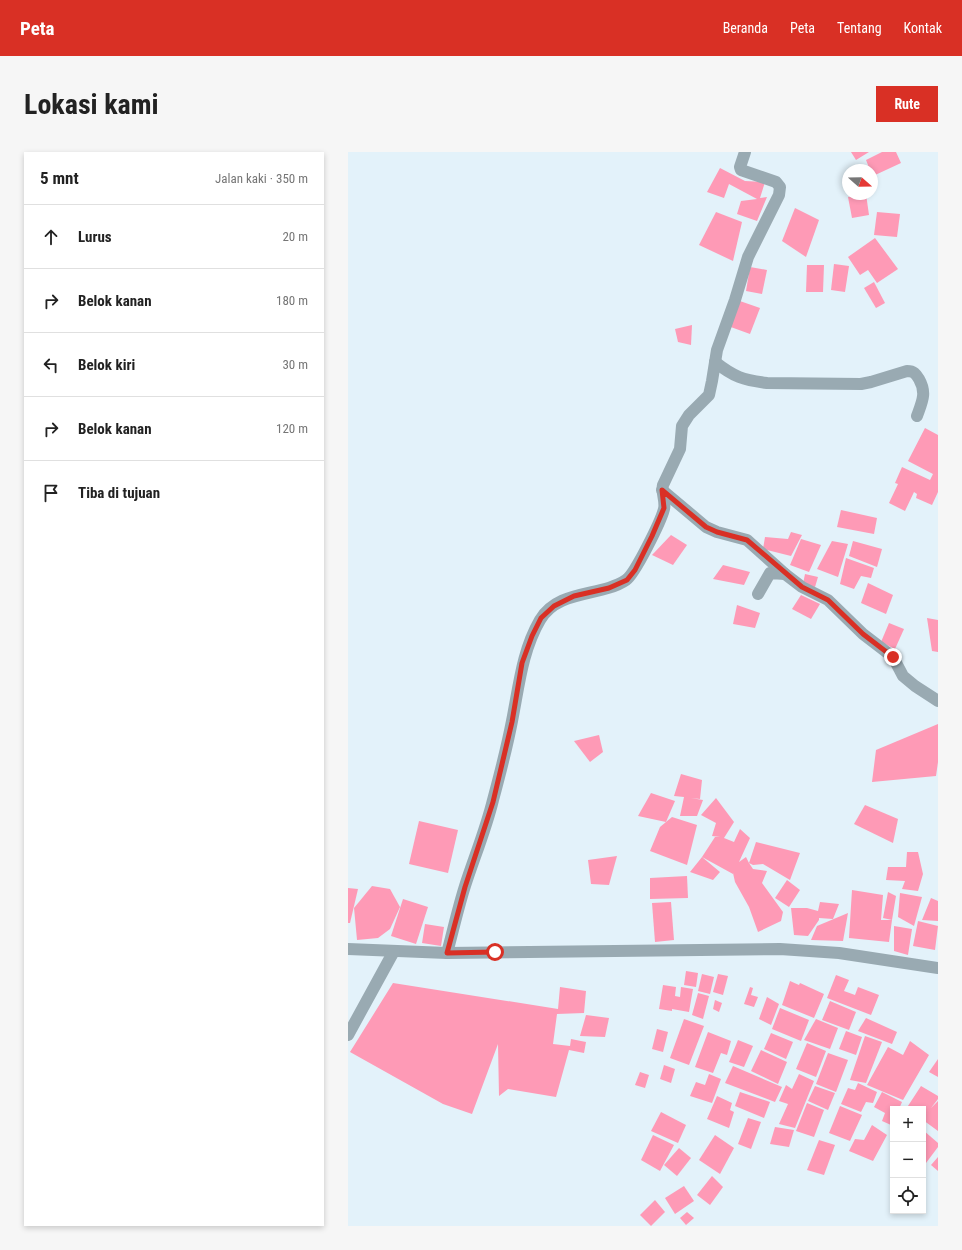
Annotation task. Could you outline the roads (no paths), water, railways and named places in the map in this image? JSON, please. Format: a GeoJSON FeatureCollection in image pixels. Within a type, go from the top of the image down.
{"type":"FeatureCollection","features":[{"type":"Feature","properties":{"kind":"street"},"geometry":{"type":"LineString","coordinates":[[447,953],[465,887],[493,802],[512,722],[522,663],[532,636],[541,618],[554,606],[574,596],[609,588],[627,580],[635,570],[664,508],[662,490],[664,480],[680,449],[682,426],[689,415],[709,395],[717,350],[735,300],[748,257],[779,195],[780,187],[776,182],[741,170],[740,168],[745,152]]}},
{"type":"Feature","properties":{"kind":"street"},"geometry":{"type":"LineString","coordinates":[[715,362],[734,376],[754,382],[767,383],[861,384],[910,371],[917,375],[924,390],[924,395],[917,416]]}},
{"type":"Feature","properties":{"kind":"street"},"geometry":{"type":"LineString","coordinates":[[662,490],[706,527],[717,532],[747,540],[802,587],[828,600],[863,634],[893,657],[903,676],[938,701]]}},
{"type":"Feature","properties":{"kind":"street"},"geometry":{"type":"LineString","coordinates":[[758,594],[770,572],[785,574]]}},
{"type":"Feature","properties":{"kind":"street"},"geometry":{"type":"LineString","coordinates":[[348,949],[447,953],[780,949],[839,953],[938,968]]}},
{"type":"Feature","properties":{"kind":"street"},"geometry":{"type":"LineString","coordinates":[[348,1035],[394,951]]}}]}
